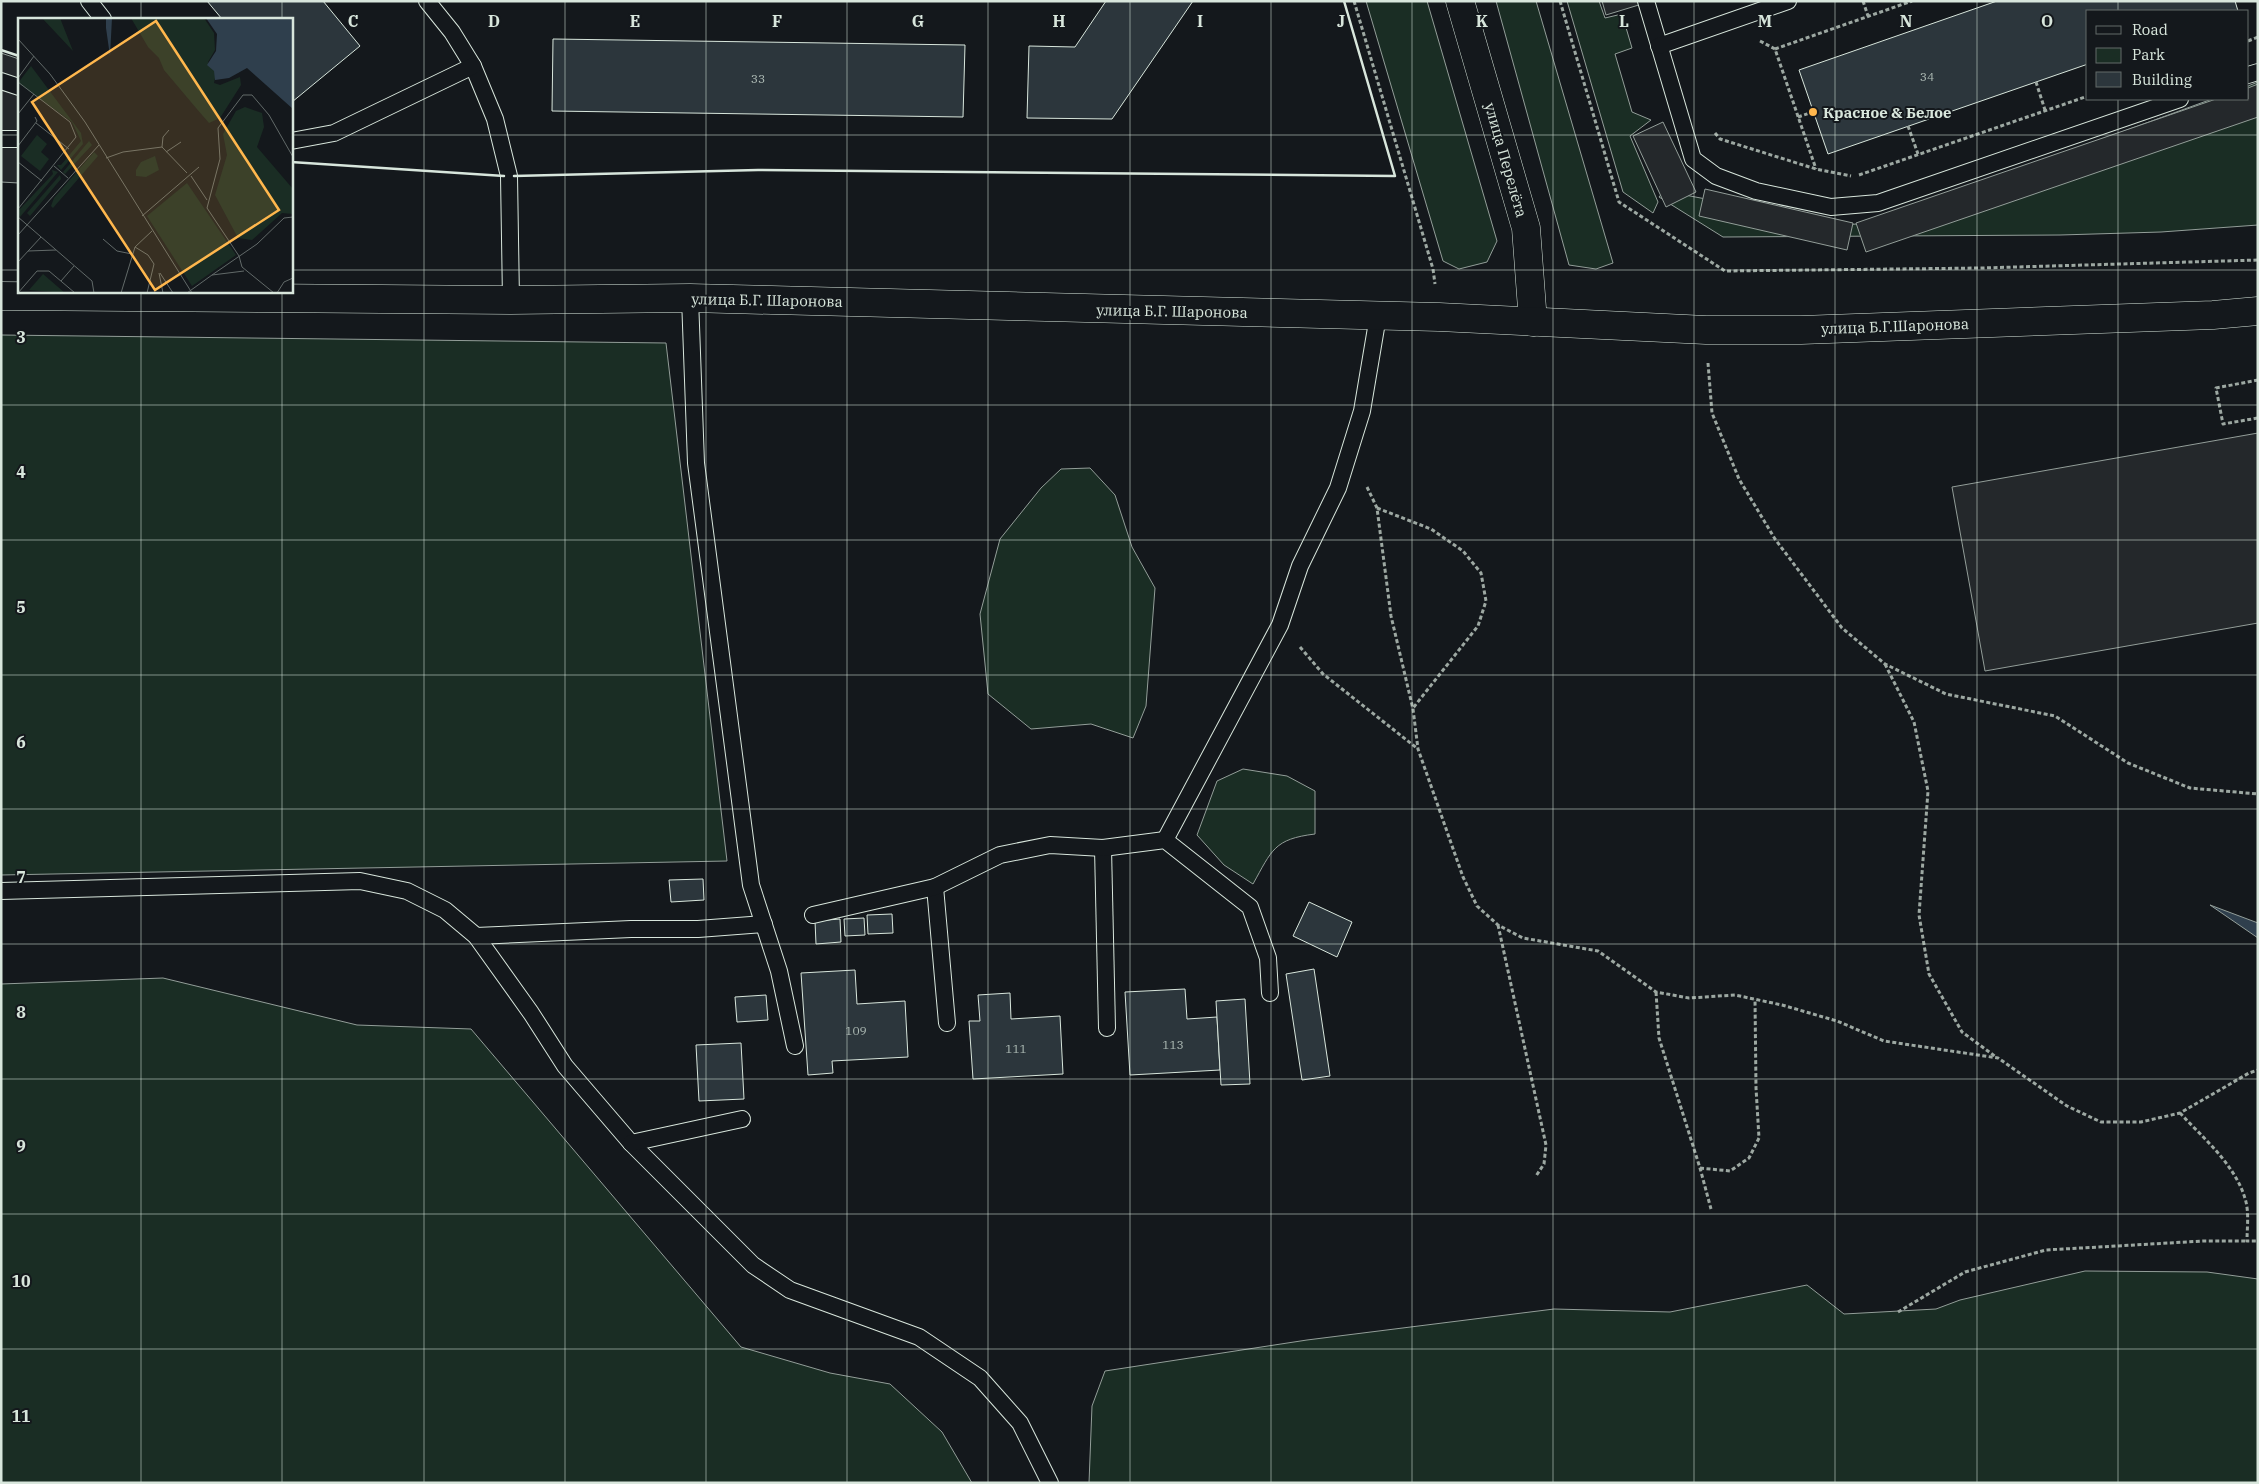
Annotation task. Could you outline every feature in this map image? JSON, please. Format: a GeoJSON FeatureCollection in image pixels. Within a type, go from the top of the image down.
{"type":"FeatureCollection","features":[{"type":"Feature","properties":{"kind":"main road","name":"улица Перелёта"},"geometry":{"type":"LineString","coordinates":[[1460,1],[1526,228],[1533,322]]}},
{"type":"Feature","properties":{"kind":"main road","name":"улица Б.Г. Шаронова"},"geometry":{"type":"LineString","coordinates":[[1,296],[511,300],[690,298],[1378,316],[1533,322]]}},
{"type":"Feature","properties":{"kind":"main road","name":"улица Б.Г.Шаронова"},"geometry":{"type":"LineString","coordinates":[[1533,322],[1706,330],[1801,330],[2213,315],[2258,311]]}},
{"type":"Feature","properties":{"kind":"lane"},"geometry":{"type":"LineString","coordinates":[[89,1],[102,18]]}},
{"type":"Feature","properties":{"kind":"lane"},"geometry":{"type":"LineString","coordinates":[[1646,1],[1694,159],[1716,176],[1756,191],[1830,207],[1878,203],[2177,100]]}},
{"type":"Feature","properties":{"kind":"lane"},"geometry":{"type":"LineString","coordinates":[[1659,46],[1788,1]]}},
{"type":"Feature","properties":{"kind":"lane"},"geometry":{"type":"LineString","coordinates":[[429,2],[452,32],[473,66],[494,119],[509,176],[511,300]]}},
{"type":"Feature","properties":{"kind":"lane"},"geometry":{"type":"LineString","coordinates":[[292,141],[334,133],[473,66]]}},
{"type":"Feature","properties":{"kind":"lane"},"geometry":{"type":"LineString","coordinates":[[1,81],[18,87]]}},
{"type":"Feature","properties":{"kind":"lane"},"geometry":{"type":"LineString","coordinates":[[1,139],[18,139]]}},
{"type":"Feature","properties":{"kind":"lane"},"geometry":{"type":"LineString","coordinates":[[690,298],[696,463],[751,885],[779,971],[795,1046]]}},
{"type":"Feature","properties":{"kind":"lane"},"geometry":{"type":"LineString","coordinates":[[1165,840],[1280,625],[1300,566],[1338,488],[1362,411],[1378,316]]}},
{"type":"Feature","properties":{"kind":"lane"},"geometry":{"type":"LineString","coordinates":[[813,915],[935,888],[1000,855],[1050,845],[1104,848],[1165,840],[1250,907],[1268,958],[1270,993]]}},
{"type":"Feature","properties":{"kind":"lane"},"geometry":{"type":"LineString","coordinates":[[1104,848],[1107,1028]]}},
{"type":"Feature","properties":{"kind":"lane"},"geometry":{"type":"LineString","coordinates":[[1,891],[360,881],[407,891],[445,910],[476,936],[531,1013],[565,1066],[631,1143],[753,1265],[790,1290],[920,1337],[980,1378],[1020,1423],[1050,1483]]}},
{"type":"Feature","properties":{"kind":"lane"},"geometry":{"type":"LineString","coordinates":[[935,888],[947,1023]]}},
{"type":"Feature","properties":{"kind":"lane"},"geometry":{"type":"LineString","coordinates":[[476,936],[631,929],[698,930],[764,924]]}},
{"type":"Feature","properties":{"kind":"lane"},"geometry":{"type":"LineString","coordinates":[[631,1143],[742,1119]]}},
{"type":"Feature","properties":{"kind":"path"},"geometry":{"type":"LineString","coordinates":[[1354,1],[1434,269]]}},
{"type":"Feature","properties":{"kind":"path"},"geometry":{"type":"LineString","coordinates":[[1560,1],[1619,202],[1724,271],[1981,268],[2258,260]]}},
{"type":"Feature","properties":{"kind":"path"},"geometry":{"type":"LineString","coordinates":[[1863,1],[1868,16]]}},
{"type":"Feature","properties":{"kind":"path"},"geometry":{"type":"LineString","coordinates":[[1816,170],[1775,48],[1912,1]]}},
{"type":"Feature","properties":{"kind":"path"},"geometry":{"type":"LineString","coordinates":[[2036,82],[2045,110]]}},
{"type":"Feature","properties":{"kind":"path"},"geometry":{"type":"LineString","coordinates":[[1713,130],[1720,139],[1816,170],[1854,177],[2086,97]]}},
{"type":"Feature","properties":{"kind":"path"},"geometry":{"type":"LineString","coordinates":[[1798,117],[1813,112]]}},
{"type":"Feature","properties":{"kind":"path"},"geometry":{"type":"LineString","coordinates":[[1908,126],[1918,154]]}},
{"type":"Feature","properties":{"kind":"path"},"geometry":{"type":"LineString","coordinates":[[1706,330],[1712,412],[1739,479],[1775,539],[1842,628],[1884,664],[1946,694],[2055,716],[2128,763],[2190,788],[2258,794]]}},
{"type":"Feature","properties":{"kind":"path"},"geometry":{"type":"LineString","coordinates":[[2258,380],[2216,388],[2223,424],[2258,418]]}},
{"type":"Feature","properties":{"kind":"path"},"geometry":{"type":"LineString","coordinates":[[1350,450],[1377,508],[1391,616],[1413,708],[1418,749],[1463,878],[1478,906],[1498,924],[1523,938],[1598,951],[1656,992],[1689,998],[1735,995],[1836,1021],[1884,1040],[1998,1058]]}},
{"type":"Feature","properties":{"kind":"path"},"geometry":{"type":"LineString","coordinates":[[1377,508],[1431,529],[1463,550],[1482,573],[1486,602],[1478,626],[1413,708]]}},
{"type":"Feature","properties":{"kind":"path"},"geometry":{"type":"LineString","coordinates":[[1280,625],[1323,674],[1418,749]]}},
{"type":"Feature","properties":{"kind":"path"},"geometry":{"type":"LineString","coordinates":[[1884,664],[1914,722],[1928,791],[1919,914],[1929,974],[1962,1032],[2068,1106],[2101,1122],[2141,1122],[2180,1113],[2249,1073],[2258,1070]]}},
{"type":"Feature","properties":{"kind":"path"},"geometry":{"type":"LineString","coordinates":[[1498,924],[1546,1145],[1544,1164],[1536,1176]]}},
{"type":"Feature","properties":{"kind":"path"},"geometry":{"type":"LineString","coordinates":[[1656,992],[1659,1038],[1711,1209]]}},
{"type":"Feature","properties":{"kind":"path"},"geometry":{"type":"LineString","coordinates":[[1700,1168],[1730,1170],[1749,1158],[1759,1138],[1754,999]]}},
{"type":"Feature","properties":{"kind":"path"},"geometry":{"type":"LineString","coordinates":[[2180,1113],[2215,1151],[2236,1178],[2246,1203],[2247,1241]]}},
{"type":"Feature","properties":{"kind":"path"},"geometry":{"type":"LineString","coordinates":[[1898,1312],[1965,1272],[2046,1250],[2204,1241],[2258,1241]]}},
{"type":"Feature","properties":{"kind":"green space"},"geometry":{"type":"Polygon","coordinates":[[[1366,1],[1427,1],[1497,241],[1487,262],[1459,269],[1443,261],[1366,1]]]}},
{"type":"Feature","properties":{"kind":"green space"},"geometry":{"type":"Polygon","coordinates":[[[1496,1],[1536,1],[1613,263],[1596,269],[1569,265],[1496,1]]]}},
{"type":"Feature","properties":{"kind":"green space"},"geometry":{"type":"Polygon","coordinates":[[[1567,1],[1599,1],[1605,18],[1622,14],[1632,48],[1615,54],[1632,112],[1651,120],[1630,136],[1658,202],[1653,213],[1623,192],[1567,1]]]}},
{"type":"Feature","properties":{"kind":"green space"},"geometry":{"type":"Polygon","coordinates":[[[2258,82],[2258,225],[2161,232],[2060,235],[1723,237],[1659,197],[1664,191],[1842,225],[1872,223],[2209,100],[2249,100],[2249,86],[2258,82]]]}},
{"type":"Feature","properties":{"kind":"green space"},"geometry":{"type":"Polygon","coordinates":[[[1,335],[666,343],[727,861],[1,875],[1,335]]]}},
{"type":"Feature","properties":{"kind":"green space"},"geometry":{"type":"Polygon","coordinates":[[[1090,468],[1115,495],[1132,547],[1155,588],[1146,706],[1133,738],[1091,724],[1031,729],[988,694],[980,614],[1000,539],[1041,488],[1061,469],[1090,468]]]}},
{"type":"Feature","properties":{"kind":"green space"},"geometry":{"type":"Polygon","coordinates":[[[1243,769],[1287,776],[1315,791],[1315,834],[1301,836],[1282,843],[1270,855],[1253,884],[1224,865],[1197,835],[1217,781],[1243,769]]]}},
{"type":"Feature","properties":{"kind":"green space"},"geometry":{"type":"Polygon","coordinates":[[[163,978],[357,1025],[471,1029],[741,1347],[830,1373],[890,1384],[942,1432],[972,1483],[1,1483],[1,984],[163,978]]]}},
{"type":"Feature","properties":{"kind":"green space"},"geometry":{"type":"Polygon","coordinates":[[[2085,1271],[2207,1272],[2258,1279],[2258,1483],[1089,1483],[1092,1406],[1105,1371],[1307,1340],[1554,1309],[1670,1312],[1807,1285],[1844,1314],[1936,1309],[1960,1300],[2085,1271]]]}},
{"type":"Feature","properties":{"kind":"shaded area"},"geometry":{"type":"Polygon","coordinates":[[[1602,1],[1642,1],[1642,4],[1606,15],[1602,1]]]}},
{"type":"Feature","properties":{"kind":"shaded area"},"geometry":{"type":"Polygon","coordinates":[[[1,53],[18,59],[18,183],[1,182],[1,53]]]}},
{"type":"Feature","properties":{"kind":"shaded area"},"geometry":{"type":"Polygon","coordinates":[[[2258,84],[2258,117],[1866,252],[1856,223],[2213,100],[2249,100],[2249,88],[2258,84]]]}},
{"type":"Feature","properties":{"kind":"shaded area"},"geometry":{"type":"Polygon","coordinates":[[[1663,122],[1696,192],[1666,207],[1633,136],[1663,122]]]}},
{"type":"Feature","properties":{"kind":"shaded area"},"geometry":{"type":"Polygon","coordinates":[[[1705,189],[1853,223],[1847,250],[1699,216],[1705,189]]]}},
{"type":"Feature","properties":{"kind":"shaded area"},"geometry":{"type":"Polygon","coordinates":[[[2258,433],[2258,623],[1985,671],[1952,487],[2258,433]]]}},
{"type":"Feature","properties":{"kind":"water"},"geometry":{"type":"Polygon","coordinates":[[[2210,905],[2258,923],[2258,938],[2210,905]]]}},
{"type":"Feature","properties":{"kind":"building"},"geometry":{"type":"Polygon","coordinates":[[[207,1],[323,1],[360,46],[292,102],[292,18],[221,18],[207,1]]]}},
{"type":"Feature","properties":{"kind":"building"},"geometry":{"type":"Polygon","coordinates":[[[1106,1],[1193,1],[1112,119],[1027,118],[1029,46],[1075,47],[1106,1]]]}},
{"type":"Feature","properties":{"kind":"building"},"geometry":{"type":"Polygon","coordinates":[[[1997,1],[2235,1],[2238,10],[2086,10],[2086,65],[1828,154],[1799,70],[1997,1]]]}},
{"type":"Feature","properties":{"kind":"building"},"geometry":{"type":"Polygon","coordinates":[[[553,39],[965,45],[963,117],[552,111],[553,39]]]}},
{"type":"Feature","properties":{"kind":"building"},"geometry":{"type":"Polygon","coordinates":[[[703,879],[704,900],[671,902],[669,880],[703,879]]]}},
{"type":"Feature","properties":{"kind":"building"},"geometry":{"type":"Polygon","coordinates":[[[1309,902],[1352,922],[1337,957],[1293,936],[1309,902]]]}},
{"type":"Feature","properties":{"kind":"building"},"geometry":{"type":"Polygon","coordinates":[[[892,914],[893,933],[868,934],[867,915],[892,914]]]}},
{"type":"Feature","properties":{"kind":"building"},"geometry":{"type":"Polygon","coordinates":[[[864,918],[865,935],[845,936],[844,919],[864,918]]]}},
{"type":"Feature","properties":{"kind":"building"},"geometry":{"type":"Polygon","coordinates":[[[840,919],[841,942],[816,944],[815,921],[840,919]]]}},
{"type":"Feature","properties":{"kind":"building"},"geometry":{"type":"Polygon","coordinates":[[[1314,969],[1330,1076],[1302,1080],[1286,974],[1314,969]]]}},
{"type":"Feature","properties":{"kind":"building"},"geometry":{"type":"Polygon","coordinates":[[[855,970],[857,1004],[905,1001],[908,1057],[832,1061],[833,1073],[808,1075],[801,973],[855,970]]]}},
{"type":"Feature","properties":{"kind":"building"},"geometry":{"type":"Polygon","coordinates":[[[1185,989],[1187,1019],[1217,1017],[1220,1070],[1130,1075],[1125,992],[1185,989]]]}},
{"type":"Feature","properties":{"kind":"building"},"geometry":{"type":"Polygon","coordinates":[[[1010,993],[1011,1019],[1060,1016],[1063,1074],[973,1079],[969,1021],[980,1021],[978,995],[1010,993]]]}},
{"type":"Feature","properties":{"kind":"building"},"geometry":{"type":"Polygon","coordinates":[[[766,995],[768,1020],[737,1022],[735,997],[766,995]]]}},
{"type":"Feature","properties":{"kind":"building"},"geometry":{"type":"Polygon","coordinates":[[[1245,999],[1250,1084],[1221,1085],[1216,1001],[1245,999]]]}},
{"type":"Feature","properties":{"kind":"building"},"geometry":{"type":"Polygon","coordinates":[[[741,1043],[744,1099],[699,1101],[696,1045],[741,1043]]]}},
{"type":"Feature","properties":{"kind":"wall"},"geometry":{"type":"LineString","coordinates":[[514,176],[758,170],[1395,176],[1344,1]]}},
{"type":"Feature","properties":{"kind":"wall"},"geometry":{"type":"LineString","coordinates":[[1,50],[18,56]]}},
{"type":"Feature","properties":{"kind":"wall"},"geometry":{"type":"LineString","coordinates":[[292,162],[504,176]]}},
{"type":"Feature","properties":{"kind":"place","name":"Красное & Белое"},"geometry":{"type":"Point","coordinates":[1813,112]}}]}
